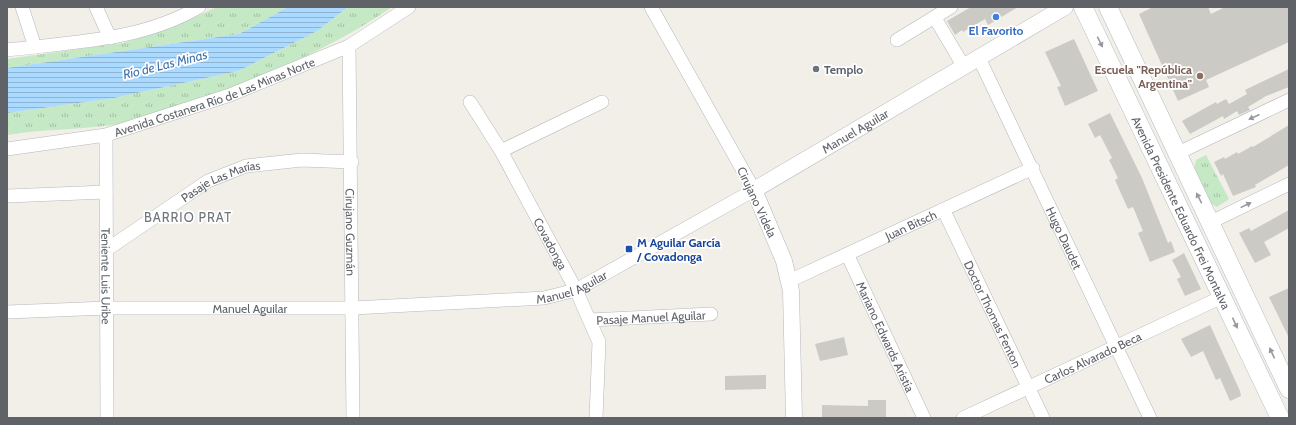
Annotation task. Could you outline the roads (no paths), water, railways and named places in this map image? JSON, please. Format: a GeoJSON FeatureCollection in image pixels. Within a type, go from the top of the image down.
{"type":"FeatureCollection","features":[{"type":"Feature","properties":{"kind":"main road","name":"Avenida Presidente Eduardo Frei Montalva"},"geometry":{"type":"LineString","coordinates":[[1083,7],[1280,418]]}},
{"type":"Feature","properties":{"kind":"main road","name":"Avenida Presidente Eduardo Frei Montalva"},"geometry":{"type":"LineString","coordinates":[[1108,7],[1176,154],[1211,222],[1289,389]]}},
{"type":"Feature","properties":{"kind":"street"},"geometry":{"type":"LineString","coordinates":[[22,7],[35,47]]}},
{"type":"Feature","properties":{"kind":"street"},"geometry":{"type":"LineString","coordinates":[[96,7],[110,38]]}},
{"type":"Feature","properties":{"kind":"street"},"geometry":{"type":"LineString","coordinates":[[7,50],[110,38],[176,19],[186,10],[199,7]]}},
{"type":"Feature","properties":{"kind":"street","name":"Avenida Costanera Río de Las Minas Norte"},"geometry":{"type":"LineString","coordinates":[[7,149],[106,135],[230,95],[349,46],[409,7]]}},
{"type":"Feature","properties":{"kind":"street","name":"Cirujano Videla"},"geometry":{"type":"LineString","coordinates":[[651,7],[754,190],[784,261],[789,281],[793,317],[794,418]]}},
{"type":"Feature","properties":{"kind":"street"},"geometry":{"type":"LineString","coordinates":[[897,40],[952,7]]}},
{"type":"Feature","properties":{"kind":"street","name":"Manuel Aguilar"},"geometry":{"type":"LineString","coordinates":[[7,312],[106,308],[353,308],[544,298],[576,290],[754,190],[1064,7]]}},
{"type":"Feature","properties":{"kind":"street"},"geometry":{"type":"LineString","coordinates":[[935,18],[964,66]]}},
{"type":"Feature","properties":{"kind":"street","name":"Cirujano Guzmán"},"geometry":{"type":"LineString","coordinates":[[349,46],[352,162],[353,418]]}},
{"type":"Feature","properties":{"kind":"street","name":"Hugo Daudet"},"geometry":{"type":"LineString","coordinates":[[979,58],[1033,168],[1150,418]]}},
{"type":"Feature","properties":{"kind":"street"},"geometry":{"type":"LineString","coordinates":[[1176,154],[1289,100]]}},
{"type":"Feature","properties":{"kind":"street","name":"Covadonga"},"geometry":{"type":"LineString","coordinates":[[470,102],[501,151],[576,290],[599,342],[596,418]]}},
{"type":"Feature","properties":{"kind":"street"},"geometry":{"type":"LineString","coordinates":[[501,151],[602,102]]}},
{"type":"Feature","properties":{"kind":"street","name":"Teniente Luis Uribe"},"geometry":{"type":"LineString","coordinates":[[106,135],[107,418]]}},
{"type":"Feature","properties":{"kind":"street","name":"Pasaje Las Marías"},"geometry":{"type":"LineString","coordinates":[[106,250],[208,181],[246,166],[302,160],[352,162]]}},
{"type":"Feature","properties":{"kind":"street","name":"Juan Bitsch"},"geometry":{"type":"LineString","coordinates":[[789,281],[848,256],[1033,168]]}},
{"type":"Feature","properties":{"kind":"street"},"geometry":{"type":"LineString","coordinates":[[1211,222],[1289,184]]}},
{"type":"Feature","properties":{"kind":"street"},"geometry":{"type":"LineString","coordinates":[[7,196],[106,192]]}},
{"type":"Feature","properties":{"kind":"street","name":"Doctor Thomas Fenton"},"geometry":{"type":"LineString","coordinates":[[944,210],[1043,418]]}},
{"type":"Feature","properties":{"kind":"street","name":"Mariano Edwards Aristía"},"geometry":{"type":"LineString","coordinates":[[848,256],[924,418]]}},
{"type":"Feature","properties":{"kind":"street","name":"Carlos Alvarado Beca"},"geometry":{"type":"LineString","coordinates":[[963,418],[1116,345],[1222,297]]}},
{"type":"Feature","properties":{"kind":"street","name":"Pasaje Manuel Aguilar"},"geometry":{"type":"LineString","coordinates":[[590,320],[711,314]]}},
{"type":"Feature","properties":{"kind":"water","name":"Río de Las Minas"},"geometry":{"type":"Polygon","coordinates":[[[288,7],[348,7],[317,31],[238,71],[114,98],[7,113],[7,68],[239,34],[288,7]]]}},
{"type":"Feature","properties":{"kind":"place","name":"El Favorito"},"geometry":{"type":"Point","coordinates":[996,17]}},
{"type":"Feature","properties":{"kind":"place","name":"Templo"},"geometry":{"type":"Point","coordinates":[816,69]}},
{"type":"Feature","properties":{"kind":"place","name":"Escuela \"República Argentina\""},"geometry":{"type":"Point","coordinates":[1200,76]}},
{"type":"Feature","properties":{"kind":"place","name":"M Aguilar García / Covadonga"},"geometry":{"type":"Point","coordinates":[629,249]}},
{"type":"Feature","properties":{"kind":"district","name":"BARRIO PRAT"},"geometry":{"type":"Point","coordinates":[188,217]}}]}
